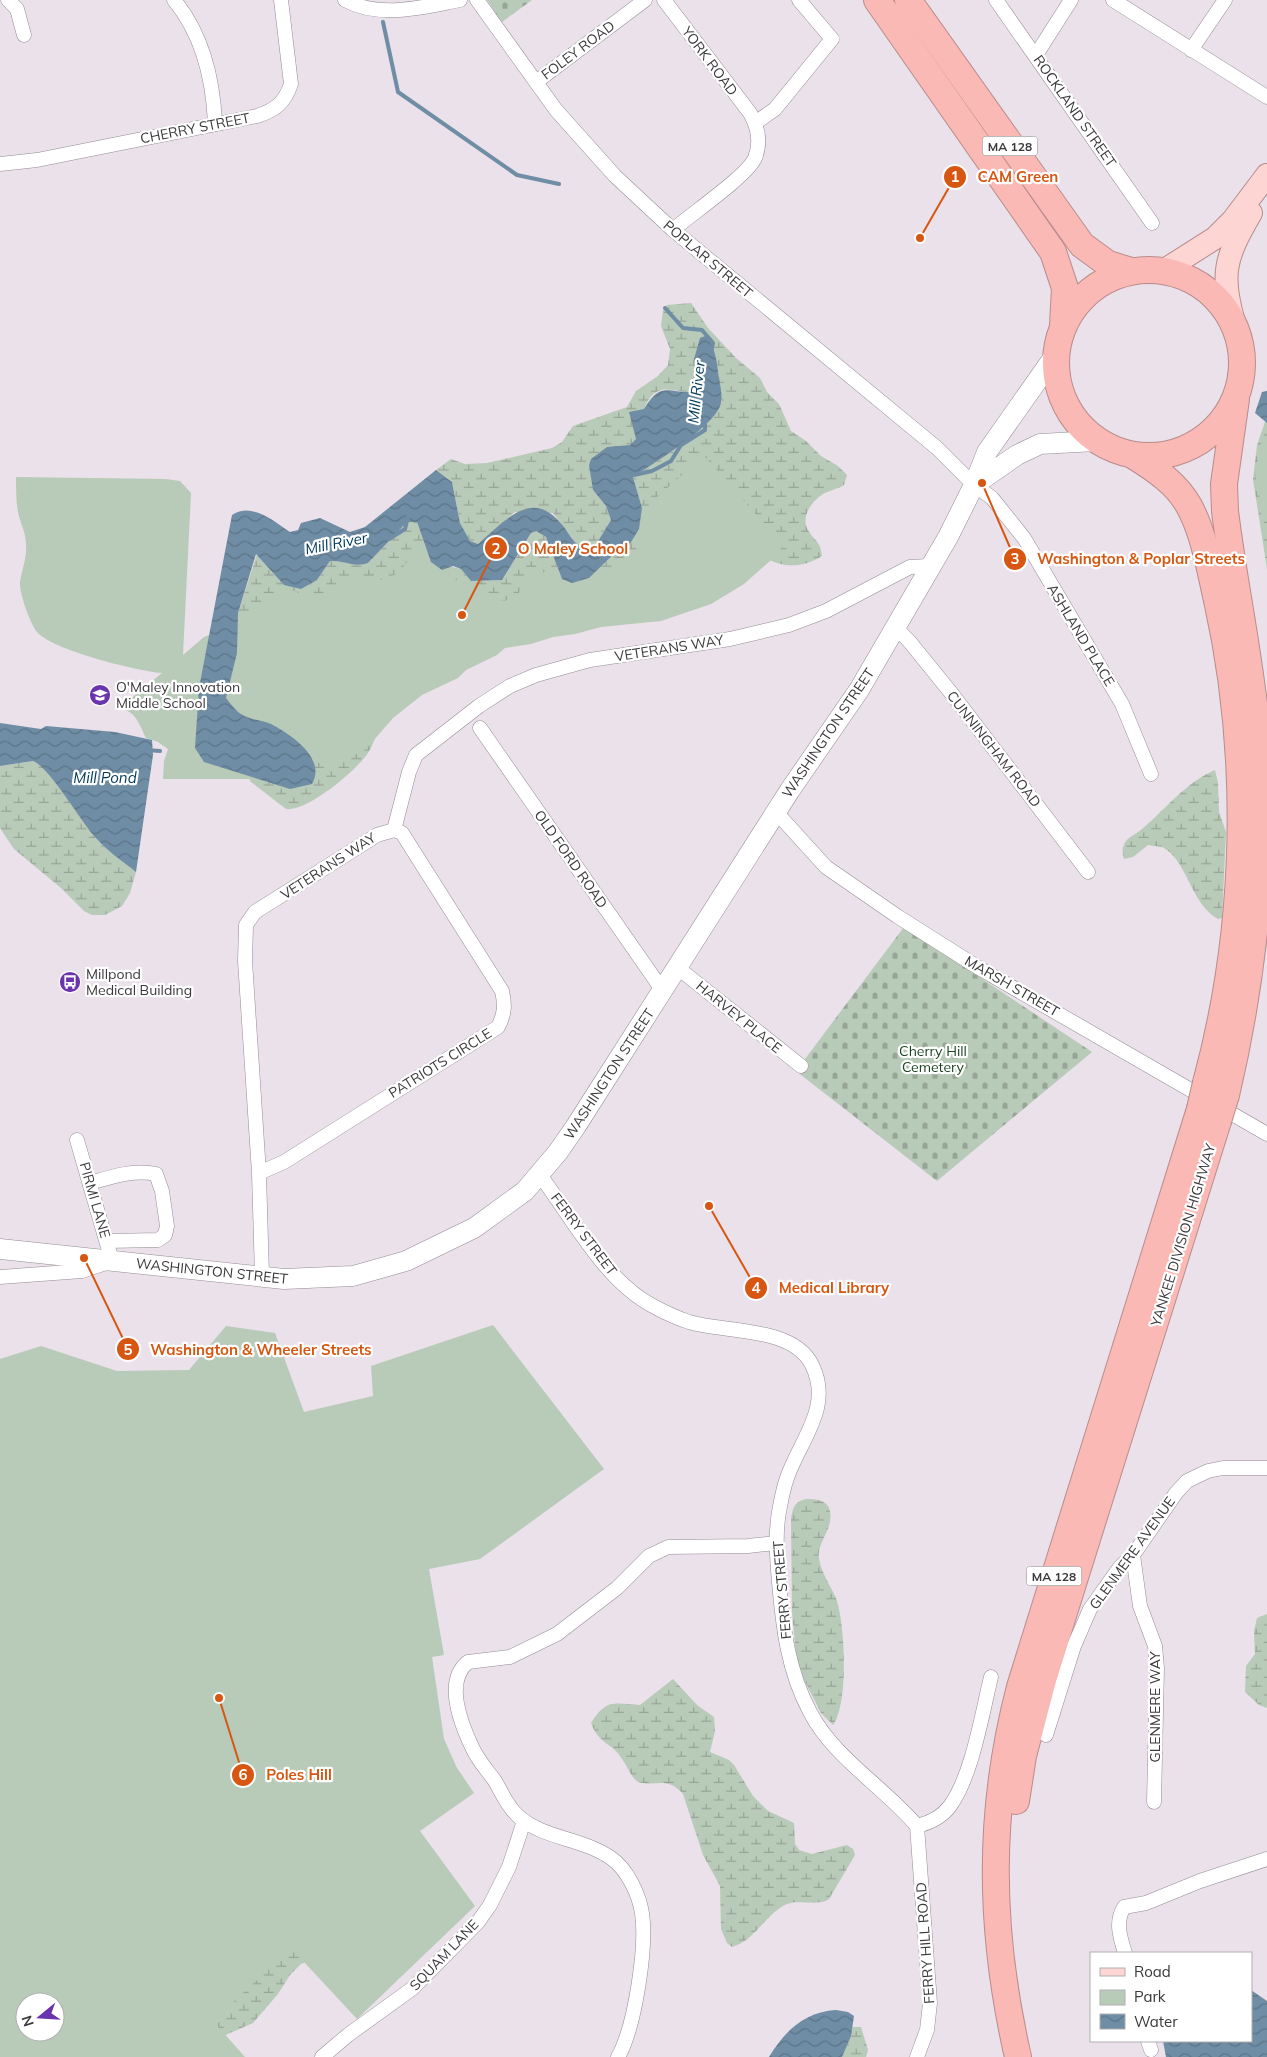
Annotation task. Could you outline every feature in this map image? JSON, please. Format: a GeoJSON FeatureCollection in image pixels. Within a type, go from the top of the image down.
{"type":"FeatureCollection","features":[{"type":"Feature","properties":{"kind":"highway","name":"MA 128"},"geometry":{"type":"LineString","coordinates":[[877,0],[1054,252],[1065,288],[1062,328],[1056,354],[1057,381],[1061,395],[1075,420],[1096,441],[1114,450],[1134,456]]}},
{"type":"Feature","properties":{"kind":"highway","name":"MA 128"},"geometry":{"type":"LineString","coordinates":[[908,0],[1082,245],[1108,264],[1131,271],[1164,271],[1182,276],[1198,284],[1214,296],[1224,307],[1235,327],[1240,344],[1242,364],[1236,399]]}},
{"type":"Feature","properties":{"kind":"highway"},"geometry":{"type":"LineString","coordinates":[[1062,328],[1073,309],[1086,294],[1105,280],[1131,271]]}},
{"type":"Feature","properties":{"kind":"highway"},"geometry":{"type":"LineString","coordinates":[[1134,456],[1168,455],[1193,446],[1219,426],[1236,399]]}},
{"type":"Feature","properties":{"kind":"highway","name":"YANKEE DIVISION HIGHWAY"},"geometry":{"type":"LineString","coordinates":[[1035,2057],[1016,1952],[1011,1888],[1014,1823],[1023,1756],[1044,1676],[1216,1089],[1241,1028],[1251,962],[1260,841],[1258,759],[1251,678],[1225,511],[1224,484],[1236,399]]}},
{"type":"Feature","properties":{"kind":"highway","name":"YANKEE DIVISION HIGHWAY"},"geometry":{"type":"LineString","coordinates":[[1134,456],[1151,466],[1175,488],[1193,516],[1220,614],[1235,715],[1240,821],[1237,904],[1216,1089]]}},
{"type":"Feature","properties":{"kind":"highway","name":"YANKEE DIVISION HIGHWAY"},"geometry":{"type":"LineString","coordinates":[[1018,2057],[1004,1983],[996,1921],[996,1835],[1005,1749],[1020,1686],[1209,1115]]}},
{"type":"Feature","properties":{"kind":"main road"},"geometry":{"type":"LineString","coordinates":[[1164,271],[1215,238],[1233,220],[1267,175]]}},
{"type":"Feature","properties":{"kind":"main road"},"geometry":{"type":"LineString","coordinates":[[1235,327],[1226,292],[1227,269],[1237,238],[1267,185]]}},
{"type":"Feature","properties":{"kind":"main road","name":"WASHINGTON STREET"},"geometry":{"type":"LineString","coordinates":[[0,1249],[284,1279],[353,1276],[406,1261],[474,1228],[525,1191],[540,1175],[576,1126],[776,812],[859,690],[948,537],[974,485],[987,452],[1056,354]]}},
{"type":"Feature","properties":{"kind":"main road","name":"WASHINGTON STREET"},"geometry":{"type":"LineString","coordinates":[[974,485],[1017,455],[1040,444],[1096,441]]}},
{"type":"Feature","properties":{"kind":"street"},"geometry":{"type":"LineString","coordinates":[[8,0],[17,9],[24,35]]}},
{"type":"Feature","properties":{"kind":"street"},"geometry":{"type":"LineString","coordinates":[[174,0],[192,25],[201,48],[211,80],[215,123]]}},
{"type":"Feature","properties":{"kind":"street","name":"CHERRY STREET"},"geometry":{"type":"LineString","coordinates":[[0,164],[37,160],[269,112],[276,108],[288,94],[291,84],[291,69],[281,0]]}},
{"type":"Feature","properties":{"kind":"street"},"geometry":{"type":"LineString","coordinates":[[345,0],[368,8],[407,10],[460,0]]}},
{"type":"Feature","properties":{"kind":"street","name":"POPLAR STREET"},"geometry":{"type":"LineString","coordinates":[[477,0],[536,82],[594,154],[673,230],[937,448],[974,485]]}},
{"type":"Feature","properties":{"kind":"street","name":"FOLEY ROAD"},"geometry":{"type":"LineString","coordinates":[[536,82],[645,0]]}},
{"type":"Feature","properties":{"kind":"street","name":"YORK ROAD"},"geometry":{"type":"LineString","coordinates":[[664,0],[755,123]]}},
{"type":"Feature","properties":{"kind":"street"},"geometry":{"type":"LineString","coordinates":[[673,230],[749,166],[757,150],[755,123],[775,108],[832,39],[799,0]]}},
{"type":"Feature","properties":{"kind":"street","name":"ROCKLAND STREET"},"geometry":{"type":"LineString","coordinates":[[996,0],[1152,223]]}},
{"type":"Feature","properties":{"kind":"street"},"geometry":{"type":"LineString","coordinates":[[1036,55],[1071,0]]}},
{"type":"Feature","properties":{"kind":"street"},"geometry":{"type":"LineString","coordinates":[[1113,0],[1267,97]]}},
{"type":"Feature","properties":{"kind":"street"},"geometry":{"type":"LineString","coordinates":[[1191,50],[1224,0]]}},
{"type":"Feature","properties":{"kind":"street","name":"ASHLAND PLACE"},"geometry":{"type":"LineString","coordinates":[[974,485],[992,498],[1024,538],[1122,704],[1151,774]]}},
{"type":"Feature","properties":{"kind":"street","name":"VETERANS WAY"},"geometry":{"type":"LineString","coordinates":[[262,1276],[259,1173],[246,979],[246,925],[255,912],[377,834],[394,830],[409,772],[416,755],[479,706],[510,686],[536,675],[590,660],[730,639],[789,625],[851,599],[910,568],[930,566]]}},
{"type":"Feature","properties":{"kind":"street","name":"CUNNINGHAM ROAD"},"geometry":{"type":"LineString","coordinates":[[896,628],[909,640],[952,694],[1088,872]]}},
{"type":"Feature","properties":{"kind":"street","name":"OLD FORD ROAD"},"geometry":{"type":"LineString","coordinates":[[480,728],[663,990]]}},
{"type":"Feature","properties":{"kind":"street","name":"MARSH STREET"},"geometry":{"type":"LineString","coordinates":[[776,812],[826,867],[869,898],[979,968],[1267,1134]]}},
{"type":"Feature","properties":{"kind":"street","name":"PATRIOTS CIRCLE"},"geometry":{"type":"LineString","coordinates":[[259,1173],[284,1162],[498,1026],[502,1019],[504,999],[497,983],[410,844],[402,833],[394,830]]}},
{"type":"Feature","properties":{"kind":"street","name":"HARVEY PLACE"},"geometry":{"type":"LineString","coordinates":[[678,968],[801,1066]]}},
{"type":"Feature","properties":{"kind":"street","name":"PIRMI LANE"},"geometry":{"type":"LineString","coordinates":[[77,1140],[112,1260]]}},
{"type":"Feature","properties":{"kind":"street"},"geometry":{"type":"LineString","coordinates":[[90,1183],[134,1172],[147,1172],[156,1174],[162,1191],[167,1226],[164,1235],[158,1240],[107,1241]]}},
{"type":"Feature","properties":{"kind":"street","name":"FERRY STREET"},"geometry":{"type":"LineString","coordinates":[[540,1175],[610,1270],[640,1299],[688,1322],[779,1338],[806,1354],[815,1372],[820,1396],[815,1418],[787,1478],[778,1515],[776,1542],[781,1609],[788,1657],[808,1710],[819,1725],[853,1765],[906,1812],[917,1826]]}},
{"type":"Feature","properties":{"kind":"street"},"geometry":{"type":"LineString","coordinates":[[0,1277],[82,1270],[112,1260]]}},
{"type":"Feature","properties":{"kind":"street","name":"GLENMERE AVENUE"},"geometry":{"type":"LineString","coordinates":[[1046,1735],[1074,1646],[1084,1621],[1101,1593],[1120,1567],[1133,1555],[1176,1492],[1202,1472],[1223,1468],[1267,1468]]}},
{"type":"Feature","properties":{"kind":"street"},"geometry":{"type":"LineString","coordinates":[[618,2057],[626,2043],[633,2015],[644,1931],[637,1897],[623,1870],[610,1857],[524,1821],[509,1806],[472,1748],[456,1695],[462,1666],[475,1660],[510,1657],[557,1634],[617,1588],[649,1556],[668,1546],[748,1546],[776,1542]]}},
{"type":"Feature","properties":{"kind":"street","name":"GLENMERE WAY"},"geometry":{"type":"LineString","coordinates":[[1133,1555],[1140,1606],[1153,1640],[1158,1668],[1154,1802]]}},
{"type":"Feature","properties":{"kind":"street"},"geometry":{"type":"LineString","coordinates":[[917,1826],[928,1823],[949,1808],[962,1785],[992,1677]]}},
{"type":"Feature","properties":{"kind":"street","name":"SQUAM LANE"},"geometry":{"type":"LineString","coordinates":[[322,2057],[348,2035],[414,1988],[478,1922],[490,1905],[509,1867],[524,1821]]}},
{"type":"Feature","properties":{"kind":"street","name":"FERRY HILL ROAD"},"geometry":{"type":"LineString","coordinates":[[917,1826],[930,2003],[927,2030],[917,2057]]}},
{"type":"Feature","properties":{"kind":"street"},"geometry":{"type":"LineString","coordinates":[[1125,1952],[1118,1923],[1119,1915],[1124,1907],[1146,1903],[1200,1881],[1267,1859]]}},
{"type":"Feature","properties":{"kind":"green space"},"geometry":{"type":"Polygon","coordinates":[[[487,0],[532,0],[502,22],[487,0]]]}},
{"type":"Feature","properties":{"kind":"green space"},"geometry":{"type":"Polygon","coordinates":[[[691,303],[708,328],[736,358],[760,378],[767,392],[779,404],[791,431],[806,441],[821,456],[838,466],[847,475],[844,485],[819,497],[811,505],[806,515],[806,525],[819,544],[822,556],[809,563],[794,565],[780,564],[766,558],[578,597],[381,720],[372,746],[354,769],[331,789],[306,804],[286,809],[251,782],[248,776],[237,653],[238,613],[257,554],[284,585],[317,580],[330,561],[358,564],[368,563],[407,521],[417,522],[431,562],[461,569],[471,581],[502,580],[531,533],[536,531],[546,537],[562,579],[589,578],[615,553],[628,547],[642,508],[633,477],[684,443],[708,423],[722,401],[694,359],[699,377],[695,393],[661,390],[648,401],[635,440],[628,446],[607,447],[593,490],[606,506],[611,520],[595,546],[588,551],[579,547],[553,513],[515,512],[478,544],[470,541],[460,523],[452,482],[436,470],[451,459],[465,464],[487,463],[552,448],[562,442],[573,426],[627,407],[636,391],[658,376],[668,365],[670,349],[661,326],[663,310],[667,305],[691,303]]]}},
{"type":"Feature","properties":{"kind":"green space"},"geometry":{"type":"Polygon","coordinates":[[[1267,416],[1267,569],[1253,479],[1257,445],[1267,416]]]}},
{"type":"Feature","properties":{"kind":"green space"},"geometry":{"type":"Polygon","coordinates":[[[1267,443],[1267,521],[1258,491],[1256,472],[1257,463],[1267,443]]]}},
{"type":"Feature","properties":{"kind":"green space"},"geometry":{"type":"Polygon","coordinates":[[[700,451],[768,528],[781,539],[782,547],[778,554],[744,584],[711,604],[661,621],[601,627],[575,634],[553,637],[531,644],[505,648],[497,655],[466,670],[458,678],[422,695],[393,718],[366,749],[338,763],[311,763],[250,779],[163,779],[164,761],[168,749],[158,742],[146,738],[139,723],[129,711],[118,709],[162,673],[96,658],[59,646],[46,639],[34,628],[21,593],[20,582],[26,544],[17,508],[16,477],[166,479],[180,481],[191,493],[183,655],[204,637],[233,626],[289,589],[311,596],[322,593],[351,578],[362,577],[383,580],[402,569],[412,556],[422,550],[434,555],[450,577],[461,581],[469,581],[494,600],[505,601],[517,595],[531,577],[547,571],[566,577],[579,576],[594,574],[622,564],[640,552],[637,526],[655,499],[692,466],[700,451]]]}},
{"type":"Feature","properties":{"kind":"green space"},"geometry":{"type":"Polygon","coordinates":[[[33,761],[48,773],[99,841],[136,872],[130,893],[122,906],[105,915],[92,915],[84,911],[61,888],[14,849],[0,828],[0,766],[33,761]]]}},
{"type":"Feature","properties":{"kind":"green space"},"geometry":{"type":"Polygon","coordinates":[[[1215,770],[1218,783],[1219,812],[1226,832],[1222,918],[1218,919],[1201,903],[1179,863],[1164,848],[1148,845],[1133,857],[1124,859],[1123,852],[1124,845],[1128,839],[1142,829],[1195,781],[1215,770]]]}},
{"type":"Feature","properties":{"kind":"green space","name":"Cherry Hill Cemetery"},"geometry":{"type":"Polygon","coordinates":[[[904,927],[1092,1052],[937,1181],[796,1071],[904,927]]]}},
{"type":"Feature","properties":{"kind":"green space"},"geometry":{"type":"Polygon","coordinates":[[[493,1325],[604,1469],[480,1559],[429,1569],[444,1655],[432,1657],[444,1739],[457,1768],[474,1793],[420,1831],[475,1906],[357,2019],[291,1948],[213,2021],[245,2057],[0,2057],[0,1359],[41,1346],[117,1371],[189,1370],[226,1326],[275,1333],[304,1412],[373,1396],[371,1366],[493,1325]]]}},
{"type":"Feature","properties":{"kind":"green space"},"geometry":{"type":"Polygon","coordinates":[[[806,1499],[819,1500],[825,1503],[829,1508],[830,1515],[830,1522],[820,1547],[819,1559],[822,1570],[836,1598],[839,1610],[842,1625],[844,1663],[841,1699],[838,1714],[833,1725],[821,1713],[797,1666],[792,1612],[791,1519],[795,1506],[806,1499]]]}},
{"type":"Feature","properties":{"kind":"green space"},"geometry":{"type":"Polygon","coordinates":[[[1267,1614],[1267,1708],[1259,1705],[1245,1692],[1246,1666],[1255,1654],[1254,1631],[1257,1618],[1267,1614]]]}},
{"type":"Feature","properties":{"kind":"green space"},"geometry":{"type":"Polygon","coordinates":[[[673,1679],[697,1705],[714,1717],[715,1731],[710,1752],[729,1760],[734,1765],[753,1796],[768,1811],[794,1823],[795,1844],[799,1850],[812,1854],[847,1845],[853,1849],[855,1855],[829,1899],[814,1903],[797,1902],[787,1904],[772,1914],[747,1939],[732,1947],[727,1943],[721,1929],[720,1886],[703,1855],[683,1794],[672,1785],[645,1783],[635,1780],[618,1753],[598,1736],[591,1723],[596,1715],[606,1706],[617,1703],[640,1705],[673,1679]]]}},
{"type":"Feature","properties":{"kind":"green space"},"geometry":{"type":"Polygon","coordinates":[[[246,1921],[319,1957],[301,1964],[290,1975],[278,1994],[253,2023],[212,2041],[157,2028],[246,1921]]]}},
{"type":"Feature","properties":{"kind":"green space"},"geometry":{"type":"Polygon","coordinates":[[[850,2027],[861,2027],[868,2050],[866,2057],[790,2057],[850,2027]]]}},
{"type":"Feature","properties":{"kind":"water"},"geometry":{"type":"Polygon","coordinates":[[[705,336],[713,348],[717,362],[722,396],[717,412],[696,433],[633,477],[642,508],[639,529],[628,547],[615,553],[589,578],[572,583],[562,579],[546,537],[536,531],[531,533],[502,580],[471,581],[461,569],[453,566],[442,570],[431,562],[417,522],[407,522],[368,563],[358,565],[330,561],[317,580],[301,589],[284,585],[256,554],[238,613],[237,653],[226,698],[241,714],[248,718],[271,724],[288,734],[311,756],[315,765],[315,774],[312,784],[290,789],[204,762],[195,748],[199,688],[232,515],[247,511],[262,514],[290,532],[298,530],[301,523],[320,518],[350,532],[365,527],[436,470],[452,482],[460,523],[470,541],[478,544],[509,517],[531,508],[541,509],[553,515],[577,544],[588,551],[595,546],[611,520],[606,506],[593,490],[589,465],[591,459],[607,447],[630,445],[636,439],[629,412],[644,409],[656,394],[666,390],[695,392],[699,377],[694,359],[700,338],[705,336]]]}},
{"type":"Feature","properties":{"kind":"water"},"geometry":{"type":"Polygon","coordinates":[[[1267,391],[1267,423],[1255,413],[1262,392],[1267,391]]]}},
{"type":"Feature","properties":{"kind":"water","name":"Mill Pond"},"geometry":{"type":"Polygon","coordinates":[[[0,723],[41,729],[46,726],[115,732],[152,740],[153,755],[136,872],[109,851],[94,836],[56,783],[40,765],[33,761],[0,766],[0,723]]]}},
{"type":"Feature","properties":{"kind":"water"},"geometry":{"type":"Polygon","coordinates":[[[1252,1991],[1267,2001],[1267,2057],[1166,2057],[1163,2042],[1252,2042],[1252,1991]]]}},
{"type":"Feature","properties":{"kind":"water"},"geometry":{"type":"Polygon","coordinates":[[[836,2010],[848,2012],[854,2016],[851,2036],[842,2057],[769,2057],[796,2024],[814,2015],[836,2010]]]}},
{"type":"Feature","properties":{"kind":"waterway","name":"Mill River"},"geometry":{"type":"LineString","coordinates":[[383,22],[398,92],[517,175],[559,184]]}},
{"type":"Feature","properties":{"kind":"waterway","name":"Mill River"},"geometry":{"type":"LineString","coordinates":[[665,308],[683,328],[702,330],[713,343],[711,352]]}},
{"type":"Feature","properties":{"kind":"waterway","name":"Mill River"},"geometry":{"type":"LineString","coordinates":[[634,475],[652,471],[671,461],[681,445],[705,430],[705,421]]}},
{"type":"Feature","properties":{"kind":"waterway","name":"Mill River"},"geometry":{"type":"LineString","coordinates":[[389,539],[405,529],[408,517]]}},
{"type":"Feature","properties":{"kind":"waterway","name":"Mill River"},"geometry":{"type":"LineString","coordinates":[[147,750],[160,751]]}},
{"type":"Feature","properties":{"kind":"place","name":"CAM Green"},"geometry":{"type":"Point","coordinates":[920,238]}},
{"type":"Feature","properties":{"kind":"place","name":"Washington & Poplar Streets"},"geometry":{"type":"Point","coordinates":[982,483]}},
{"type":"Feature","properties":{"kind":"place","name":"O Maley School"},"geometry":{"type":"Point","coordinates":[462,615]}},
{"type":"Feature","properties":{"kind":"place","name":"O'Maley Innovation Middle School"},"geometry":{"type":"Point","coordinates":[100,695]}},
{"type":"Feature","properties":{"kind":"place","name":"Millpond Medical Building"},"geometry":{"type":"Point","coordinates":[70,982]}},
{"type":"Feature","properties":{"kind":"place","name":"Medical Library"},"geometry":{"type":"Point","coordinates":[709,1206]}},
{"type":"Feature","properties":{"kind":"place","name":"Washington & Wheeler Streets"},"geometry":{"type":"Point","coordinates":[84,1258]}},
{"type":"Feature","properties":{"kind":"place","name":"Poles Hill"},"geometry":{"type":"Point","coordinates":[219,1698]}}]}
